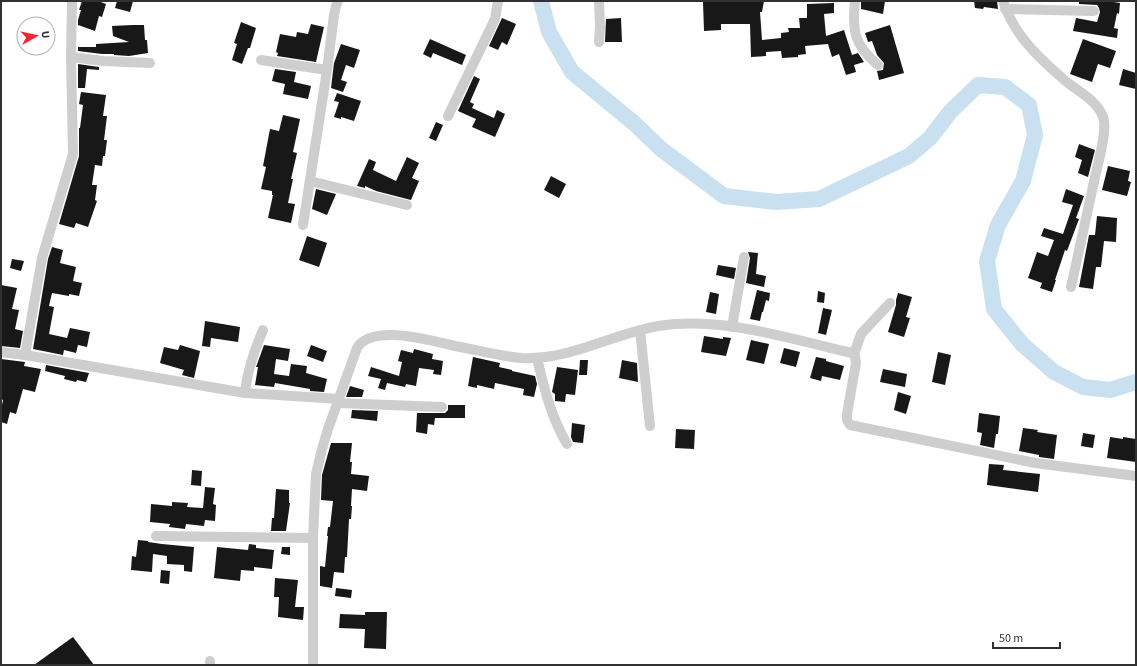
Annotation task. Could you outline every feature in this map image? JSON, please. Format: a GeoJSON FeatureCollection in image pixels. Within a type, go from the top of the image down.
{"type":"FeatureCollection","features":[{"type":"Feature","properties":{"kind":"street"},"geometry":{"type":"LineString","coordinates":[[25,355],[42,258],[72,154],[72,1]]}},
{"type":"Feature","properties":{"kind":"street"},"geometry":{"type":"LineString","coordinates":[[303,225],[327,70],[334,10],[338,1]]}},
{"type":"Feature","properties":{"kind":"street"},"geometry":{"type":"LineString","coordinates":[[448,116],[494,19],[498,1]]}},
{"type":"Feature","properties":{"kind":"street"},"geometry":{"type":"LineString","coordinates":[[599,1],[599,42]]}},
{"type":"Feature","properties":{"kind":"street"},"geometry":{"type":"LineString","coordinates":[[855,1],[854,21],[856,37],[863,50],[878,65]]}},
{"type":"Feature","properties":{"kind":"street"},"geometry":{"type":"LineString","coordinates":[[1071,287],[1099,156],[1104,128],[1104,118],[1100,110],[1092,102],[1056,73],[1030,49],[1013,24],[1004,5],[1094,11]]}},
{"type":"Feature","properties":{"kind":"street"},"geometry":{"type":"LineString","coordinates":[[71,57],[103,61],[150,63]]}},
{"type":"Feature","properties":{"kind":"street"},"geometry":{"type":"LineString","coordinates":[[261,60],[327,70]]}},
{"type":"Feature","properties":{"kind":"street"},"geometry":{"type":"LineString","coordinates":[[310,181],[407,205]]}},
{"type":"Feature","properties":{"kind":"street"},"geometry":{"type":"LineString","coordinates":[[732,327],[744,257]]}},
{"type":"Feature","properties":{"kind":"street"},"geometry":{"type":"LineString","coordinates":[[890,303],[861,334],[854,354],[856,363],[846,414],[850,425],[1035,463],[1136,476]]}},
{"type":"Feature","properties":{"kind":"street"},"geometry":{"type":"LineString","coordinates":[[313,665],[313,538],[317,465],[338,401],[359,346],[365,341],[381,336],[392,335],[420,338],[502,355],[521,358],[537,358],[556,355],[594,345],[640,330],[658,326],[708,324],[756,330],[854,354]]}},
{"type":"Feature","properties":{"kind":"street"},"geometry":{"type":"LineString","coordinates":[[245,393],[252,357],[263,330]]}},
{"type":"Feature","properties":{"kind":"street"},"geometry":{"type":"LineString","coordinates":[[640,330],[650,426]]}},
{"type":"Feature","properties":{"kind":"street"},"geometry":{"type":"LineString","coordinates":[[1,352],[245,393],[338,401],[442,407]]}},
{"type":"Feature","properties":{"kind":"street"},"geometry":{"type":"LineString","coordinates":[[537,358],[550,409],[560,433],[567,444]]}},
{"type":"Feature","properties":{"kind":"street"},"geometry":{"type":"LineString","coordinates":[[156,536],[313,538]]}},
{"type":"Feature","properties":{"kind":"building"},"geometry":{"type":"Polygon","coordinates":[[[82,1],[98,1],[106,4],[102,17],[99,16],[95,31],[78,25],[81,10],[79,10],[82,1]]]}},
{"type":"Feature","properties":{"kind":"building"},"geometry":{"type":"Polygon","coordinates":[[[117,1],[133,1],[130,12],[115,8],[117,1]]]}},
{"type":"Feature","properties":{"kind":"building"},"geometry":{"type":"Polygon","coordinates":[[[764,1],[762,12],[760,12],[762,40],[781,38],[781,33],[789,32],[788,28],[800,28],[799,18],[807,18],[807,4],[834,3],[834,13],[824,14],[826,36],[844,30],[852,55],[858,53],[864,62],[854,65],[856,72],[846,75],[839,54],[832,57],[828,44],[805,46],[806,54],[798,55],[798,57],[782,58],[781,51],[766,52],[766,56],[751,57],[750,24],[721,24],[721,30],[704,31],[703,2],[764,1]]]}},
{"type":"Feature","properties":{"kind":"building"},"geometry":{"type":"Polygon","coordinates":[[[861,1],[885,1],[883,14],[861,9],[861,1]]]}},
{"type":"Feature","properties":{"kind":"building"},"geometry":{"type":"Polygon","coordinates":[[[974,1],[997,1],[998,9],[984,7],[983,9],[975,8],[974,1]]]}},
{"type":"Feature","properties":{"kind":"building"},"geometry":{"type":"Polygon","coordinates":[[[1079,1],[1108,1],[1120,3],[1119,14],[1117,13],[1114,28],[1118,29],[1117,38],[1073,31],[1076,18],[1097,22],[1100,12],[1097,5],[1079,4],[1079,1]]]}},
{"type":"Feature","properties":{"kind":"building"},"geometry":{"type":"Polygon","coordinates":[[[502,18],[516,24],[507,45],[502,42],[498,50],[489,46],[502,18]]]}},
{"type":"Feature","properties":{"kind":"building"},"geometry":{"type":"Polygon","coordinates":[[[621,18],[622,42],[605,42],[606,19],[621,18]]]}},
{"type":"Feature","properties":{"kind":"building"},"geometry":{"type":"Polygon","coordinates":[[[241,22],[256,28],[250,48],[248,48],[242,64],[232,60],[237,44],[234,43],[241,22]]]}},
{"type":"Feature","properties":{"kind":"building"},"geometry":{"type":"Polygon","coordinates":[[[311,24],[324,27],[316,62],[277,56],[278,53],[276,52],[280,34],[296,37],[297,32],[308,34],[311,24]]]}},
{"type":"Feature","properties":{"kind":"building"},"geometry":{"type":"Polygon","coordinates":[[[144,25],[148,53],[129,56],[78,51],[78,47],[96,47],[96,44],[129,42],[113,36],[112,26],[144,25]]]}},
{"type":"Feature","properties":{"kind":"building"},"geometry":{"type":"Polygon","coordinates":[[[890,25],[904,73],[879,80],[877,71],[883,70],[884,63],[877,55],[872,41],[868,42],[865,33],[890,25]]]}},
{"type":"Feature","properties":{"kind":"building"},"geometry":{"type":"Polygon","coordinates":[[[430,39],[466,55],[462,65],[433,53],[431,58],[423,54],[430,39]]]}},
{"type":"Feature","properties":{"kind":"building"},"geometry":{"type":"Polygon","coordinates":[[[1083,39],[1116,51],[1110,68],[1098,64],[1092,82],[1070,74],[1083,39]]]}},
{"type":"Feature","properties":{"kind":"building"},"geometry":{"type":"Polygon","coordinates":[[[341,44],[360,50],[354,68],[346,65],[341,80],[347,82],[343,92],[331,88],[334,63],[341,44]]]}},
{"type":"Feature","properties":{"kind":"building"},"geometry":{"type":"Polygon","coordinates":[[[78,64],[99,67],[99,70],[87,69],[85,88],[78,88],[78,64]]]}},
{"type":"Feature","properties":{"kind":"building"},"geometry":{"type":"Polygon","coordinates":[[[275,69],[296,72],[294,82],[311,86],[308,99],[283,94],[285,84],[272,81],[275,69]]]}},
{"type":"Feature","properties":{"kind":"building"},"geometry":{"type":"Polygon","coordinates":[[[1123,69],[1136,73],[1136,89],[1119,85],[1123,69]]]}},
{"type":"Feature","properties":{"kind":"building"},"geometry":{"type":"Polygon","coordinates":[[[474,76],[480,79],[470,102],[474,104],[472,108],[494,118],[497,110],[505,114],[495,137],[472,127],[476,119],[458,111],[474,76]]]}},
{"type":"Feature","properties":{"kind":"building"},"geometry":{"type":"Polygon","coordinates":[[[81,92],[106,95],[103,116],[107,116],[104,140],[107,140],[102,166],[95,165],[92,185],[97,185],[95,200],[97,201],[88,227],[76,223],[74,228],[59,224],[79,156],[79,128],[83,105],[79,104],[81,92]]]}},
{"type":"Feature","properties":{"kind":"building"},"geometry":{"type":"Polygon","coordinates":[[[337,93],[361,101],[354,121],[341,117],[341,119],[334,117],[339,102],[334,101],[337,93]]]}},
{"type":"Feature","properties":{"kind":"building"},"geometry":{"type":"Polygon","coordinates":[[[283,115],[300,119],[293,152],[297,153],[291,179],[293,179],[288,203],[295,204],[291,223],[268,218],[273,195],[272,191],[261,189],[266,167],[263,166],[270,129],[279,131],[283,115]]]}},
{"type":"Feature","properties":{"kind":"building"},"geometry":{"type":"Polygon","coordinates":[[[436,122],[443,125],[436,141],[429,138],[436,122]]]}},
{"type":"Feature","properties":{"kind":"building"},"geometry":{"type":"Polygon","coordinates":[[[1079,144],[1095,150],[1088,177],[1078,173],[1082,160],[1075,157],[1079,144]]]}},
{"type":"Feature","properties":{"kind":"building"},"geometry":{"type":"Polygon","coordinates":[[[407,157],[419,163],[412,178],[419,181],[411,200],[376,191],[365,186],[365,188],[357,186],[369,159],[376,162],[373,170],[396,181],[407,157]]]}},
{"type":"Feature","properties":{"kind":"building"},"geometry":{"type":"Polygon","coordinates":[[[1108,166],[1130,171],[1128,181],[1131,182],[1127,196],[1102,190],[1108,166]]]}},
{"type":"Feature","properties":{"kind":"building"},"geometry":{"type":"Polygon","coordinates":[[[551,176],[566,184],[559,198],[544,190],[551,176]]]}},
{"type":"Feature","properties":{"kind":"building"},"geometry":{"type":"Polygon","coordinates":[[[316,189],[336,194],[327,215],[312,209],[316,189]]]}},
{"type":"Feature","properties":{"kind":"building"},"geometry":{"type":"Polygon","coordinates":[[[1066,189],[1084,196],[1076,218],[1079,219],[1067,251],[1065,250],[1052,292],[1040,288],[1042,283],[1028,278],[1037,252],[1048,256],[1054,240],[1041,236],[1044,228],[1063,234],[1073,205],[1062,202],[1066,189]]]}},
{"type":"Feature","properties":{"kind":"building"},"geometry":{"type":"Polygon","coordinates":[[[1097,216],[1117,218],[1116,242],[1104,241],[1101,267],[1096,267],[1093,289],[1079,287],[1089,235],[1095,235],[1097,216]]]}},
{"type":"Feature","properties":{"kind":"building"},"geometry":{"type":"Polygon","coordinates":[[[307,236],[327,243],[319,267],[299,260],[307,236]]]}},
{"type":"Feature","properties":{"kind":"building"},"geometry":{"type":"Polygon","coordinates":[[[52,247],[63,250],[60,263],[76,267],[73,281],[82,283],[79,296],[52,293],[49,306],[54,307],[49,334],[67,338],[70,328],[90,332],[87,347],[78,345],[76,353],[64,350],[63,355],[33,349],[48,259],[52,247]]]}},
{"type":"Feature","properties":{"kind":"building"},"geometry":{"type":"Polygon","coordinates":[[[748,252],[758,253],[756,274],[766,276],[764,287],[746,283],[750,258],[748,252]]]}},
{"type":"Feature","properties":{"kind":"building"},"geometry":{"type":"Polygon","coordinates":[[[12,259],[24,261],[21,271],[10,268],[12,259]]]}},
{"type":"Feature","properties":{"kind":"building"},"geometry":{"type":"Polygon","coordinates":[[[718,265],[736,268],[734,279],[716,275],[718,265]]]}},
{"type":"Feature","properties":{"kind":"building"},"geometry":{"type":"Polygon","coordinates":[[[1,285],[17,288],[12,309],[19,310],[15,329],[23,331],[20,348],[1,346],[1,285]]]}},
{"type":"Feature","properties":{"kind":"building"},"geometry":{"type":"Polygon","coordinates":[[[757,290],[770,293],[769,301],[766,300],[760,321],[750,319],[757,290]]]}},
{"type":"Feature","properties":{"kind":"building"},"geometry":{"type":"Polygon","coordinates":[[[818,291],[825,293],[824,303],[817,302],[818,291]]]}},
{"type":"Feature","properties":{"kind":"building"},"geometry":{"type":"Polygon","coordinates":[[[710,292],[719,294],[716,314],[706,312],[710,292]]]}},
{"type":"Feature","properties":{"kind":"building"},"geometry":{"type":"Polygon","coordinates":[[[898,293],[912,297],[906,317],[910,318],[904,337],[888,332],[898,293]]]}},
{"type":"Feature","properties":{"kind":"building"},"geometry":{"type":"Polygon","coordinates":[[[823,308],[832,310],[826,335],[818,333],[823,308]]]}},
{"type":"Feature","properties":{"kind":"building"},"geometry":{"type":"Polygon","coordinates":[[[205,321],[240,327],[238,342],[211,338],[210,347],[202,346],[205,321]]]}},
{"type":"Feature","properties":{"kind":"building"},"geometry":{"type":"Polygon","coordinates":[[[704,336],[723,339],[723,337],[731,338],[726,356],[701,352],[704,336]]]}},
{"type":"Feature","properties":{"kind":"building"},"geometry":{"type":"Polygon","coordinates":[[[751,340],[769,344],[764,364],[746,360],[751,340]]]}},
{"type":"Feature","properties":{"kind":"building"},"geometry":{"type":"Polygon","coordinates":[[[180,345],[200,351],[194,378],[182,375],[184,370],[160,363],[164,347],[178,350],[180,345]]]}},
{"type":"Feature","properties":{"kind":"building"},"geometry":{"type":"Polygon","coordinates":[[[264,345],[290,349],[288,361],[276,359],[274,374],[289,376],[291,364],[307,366],[306,373],[327,379],[324,392],[310,391],[310,389],[275,383],[274,387],[255,385],[258,367],[256,367],[264,345]]]}},
{"type":"Feature","properties":{"kind":"building"},"geometry":{"type":"Polygon","coordinates":[[[311,345],[327,351],[323,362],[307,356],[311,345]]]}},
{"type":"Feature","properties":{"kind":"building"},"geometry":{"type":"Polygon","coordinates":[[[784,348],[800,352],[796,367],[780,363],[784,348]]]}},
{"type":"Feature","properties":{"kind":"building"},"geometry":{"type":"Polygon","coordinates":[[[414,349],[433,354],[432,359],[443,361],[441,375],[433,374],[434,370],[419,368],[416,386],[406,384],[405,387],[387,383],[385,390],[378,388],[381,379],[368,376],[371,367],[399,376],[402,362],[398,361],[401,350],[413,353],[414,349]]]}},
{"type":"Feature","properties":{"kind":"building"},"geometry":{"type":"Polygon","coordinates":[[[938,352],[951,355],[945,385],[932,382],[938,352]]]}},
{"type":"Feature","properties":{"kind":"building"},"geometry":{"type":"Polygon","coordinates":[[[473,357],[500,363],[499,367],[535,376],[537,384],[534,397],[523,395],[524,389],[495,383],[494,389],[477,385],[477,388],[468,386],[473,357]]]}},
{"type":"Feature","properties":{"kind":"building"},"geometry":{"type":"Polygon","coordinates":[[[816,357],[844,366],[840,380],[822,376],[821,381],[810,378],[816,357]]]}},
{"type":"Feature","properties":{"kind":"building"},"geometry":{"type":"Polygon","coordinates":[[[1,359],[25,362],[24,366],[41,369],[35,392],[23,389],[16,414],[10,412],[7,424],[1,422],[3,400],[1,399],[1,359]]]}},
{"type":"Feature","properties":{"kind":"building"},"geometry":{"type":"Polygon","coordinates":[[[580,360],[588,360],[587,375],[579,375],[580,360]]]}},
{"type":"Feature","properties":{"kind":"building"},"geometry":{"type":"Polygon","coordinates":[[[622,360],[637,363],[638,382],[619,378],[622,360]]]}},
{"type":"Feature","properties":{"kind":"building"},"geometry":{"type":"Polygon","coordinates":[[[46,365],[89,373],[86,382],[77,380],[76,382],[64,379],[65,376],[45,371],[46,365]]]}},
{"type":"Feature","properties":{"kind":"building"},"geometry":{"type":"Polygon","coordinates":[[[557,367],[578,370],[575,395],[566,394],[565,402],[555,401],[555,394],[552,392],[557,367]]]}},
{"type":"Feature","properties":{"kind":"building"},"geometry":{"type":"Polygon","coordinates":[[[883,369],[907,374],[905,387],[880,382],[883,369]]]}},
{"type":"Feature","properties":{"kind":"building"},"geometry":{"type":"Polygon","coordinates":[[[350,386],[364,390],[362,397],[346,397],[350,386]]]}},
{"type":"Feature","properties":{"kind":"building"},"geometry":{"type":"Polygon","coordinates":[[[898,392],[911,396],[906,414],[894,410],[898,392]]]}},
{"type":"Feature","properties":{"kind":"building"},"geometry":{"type":"Polygon","coordinates":[[[448,405],[465,405],[465,418],[435,418],[434,425],[428,424],[427,434],[416,432],[417,413],[445,413],[448,410],[448,405]]]}},
{"type":"Feature","properties":{"kind":"building"},"geometry":{"type":"Polygon","coordinates":[[[352,410],[378,411],[377,421],[351,418],[352,410]]]}},
{"type":"Feature","properties":{"kind":"building"},"geometry":{"type":"Polygon","coordinates":[[[979,413],[1000,416],[998,434],[996,434],[994,448],[980,445],[982,433],[977,432],[979,413]]]}},
{"type":"Feature","properties":{"kind":"building"},"geometry":{"type":"Polygon","coordinates":[[[572,423],[585,425],[583,443],[573,442],[571,437],[572,423]]]}},
{"type":"Feature","properties":{"kind":"building"},"geometry":{"type":"Polygon","coordinates":[[[1023,428],[1057,435],[1054,459],[1039,457],[1039,455],[1019,451],[1023,428]]]}},
{"type":"Feature","properties":{"kind":"building"},"geometry":{"type":"Polygon","coordinates":[[[676,429],[695,430],[694,449],[675,448],[676,429]]]}},
{"type":"Feature","properties":{"kind":"building"},"geometry":{"type":"Polygon","coordinates":[[[1083,433],[1095,435],[1093,448],[1081,446],[1083,433]]]}},
{"type":"Feature","properties":{"kind":"building"},"geometry":{"type":"Polygon","coordinates":[[[1110,437],[1136,439],[1136,462],[1107,458],[1110,437]]]}},
{"type":"Feature","properties":{"kind":"building"},"geometry":{"type":"Polygon","coordinates":[[[331,443],[352,443],[350,462],[352,462],[351,474],[369,476],[367,491],[352,489],[351,519],[349,519],[347,557],[345,557],[344,573],[334,572],[332,588],[320,586],[320,566],[325,567],[328,527],[330,527],[333,501],[321,500],[322,475],[331,443]]]}},
{"type":"Feature","properties":{"kind":"building"},"geometry":{"type":"Polygon","coordinates":[[[989,464],[1004,465],[1003,470],[1040,474],[1038,492],[987,485],[989,464]]]}},
{"type":"Feature","properties":{"kind":"building"},"geometry":{"type":"Polygon","coordinates":[[[192,470],[202,471],[201,486],[191,485],[192,470]]]}},
{"type":"Feature","properties":{"kind":"building"},"geometry":{"type":"Polygon","coordinates":[[[205,487],[215,488],[213,504],[216,505],[215,521],[205,520],[204,526],[186,524],[185,529],[169,527],[170,524],[150,522],[151,504],[172,506],[172,502],[188,503],[187,507],[203,508],[205,487]]]}},
{"type":"Feature","properties":{"kind":"building"},"geometry":{"type":"Polygon","coordinates":[[[276,489],[289,490],[290,503],[286,531],[271,531],[272,518],[274,518],[276,489]]]}},
{"type":"Feature","properties":{"kind":"building"},"geometry":{"type":"Polygon","coordinates":[[[138,540],[194,547],[192,572],[184,571],[184,565],[167,564],[167,556],[153,554],[152,572],[131,570],[132,556],[136,557],[138,540]]]}},
{"type":"Feature","properties":{"kind":"building"},"geometry":{"type":"Polygon","coordinates":[[[249,544],[256,545],[256,548],[274,550],[272,569],[254,567],[254,571],[241,570],[240,581],[214,578],[217,547],[248,550],[249,544]]]}},
{"type":"Feature","properties":{"kind":"building"},"geometry":{"type":"Polygon","coordinates":[[[282,547],[290,547],[290,555],[281,554],[282,547]]]}},
{"type":"Feature","properties":{"kind":"building"},"geometry":{"type":"Polygon","coordinates":[[[161,570],[170,571],[169,584],[160,583],[161,570]]]}},
{"type":"Feature","properties":{"kind":"building"},"geometry":{"type":"Polygon","coordinates":[[[275,578],[298,580],[295,607],[304,607],[303,620],[278,617],[279,597],[274,597],[275,578]]]}},
{"type":"Feature","properties":{"kind":"building"},"geometry":{"type":"Polygon","coordinates":[[[336,588],[352,590],[351,598],[335,596],[336,588]]]}},
{"type":"Feature","properties":{"kind":"building"},"geometry":{"type":"Polygon","coordinates":[[[365,612],[387,612],[386,649],[364,648],[365,629],[339,628],[340,614],[365,615],[365,612]]]}},
{"type":"Feature","properties":{"kind":"building"},"geometry":{"type":"Polygon","coordinates":[[[73,637],[94,665],[34,665],[73,637]]]}},
{"type":"Feature","properties":{"kind":"waterway"},"geometry":{"type":"LineString","coordinates":[[541,1],[549,32],[572,72],[635,124],[661,149],[724,196],[776,202],[819,199],[909,156],[930,138],[950,112],[978,85],[1005,87],[1029,105],[1035,135],[1023,181],[998,225],[987,261],[994,309],[1022,344],[1054,372],[1083,387],[1110,390],[1136,382]]}}]}
